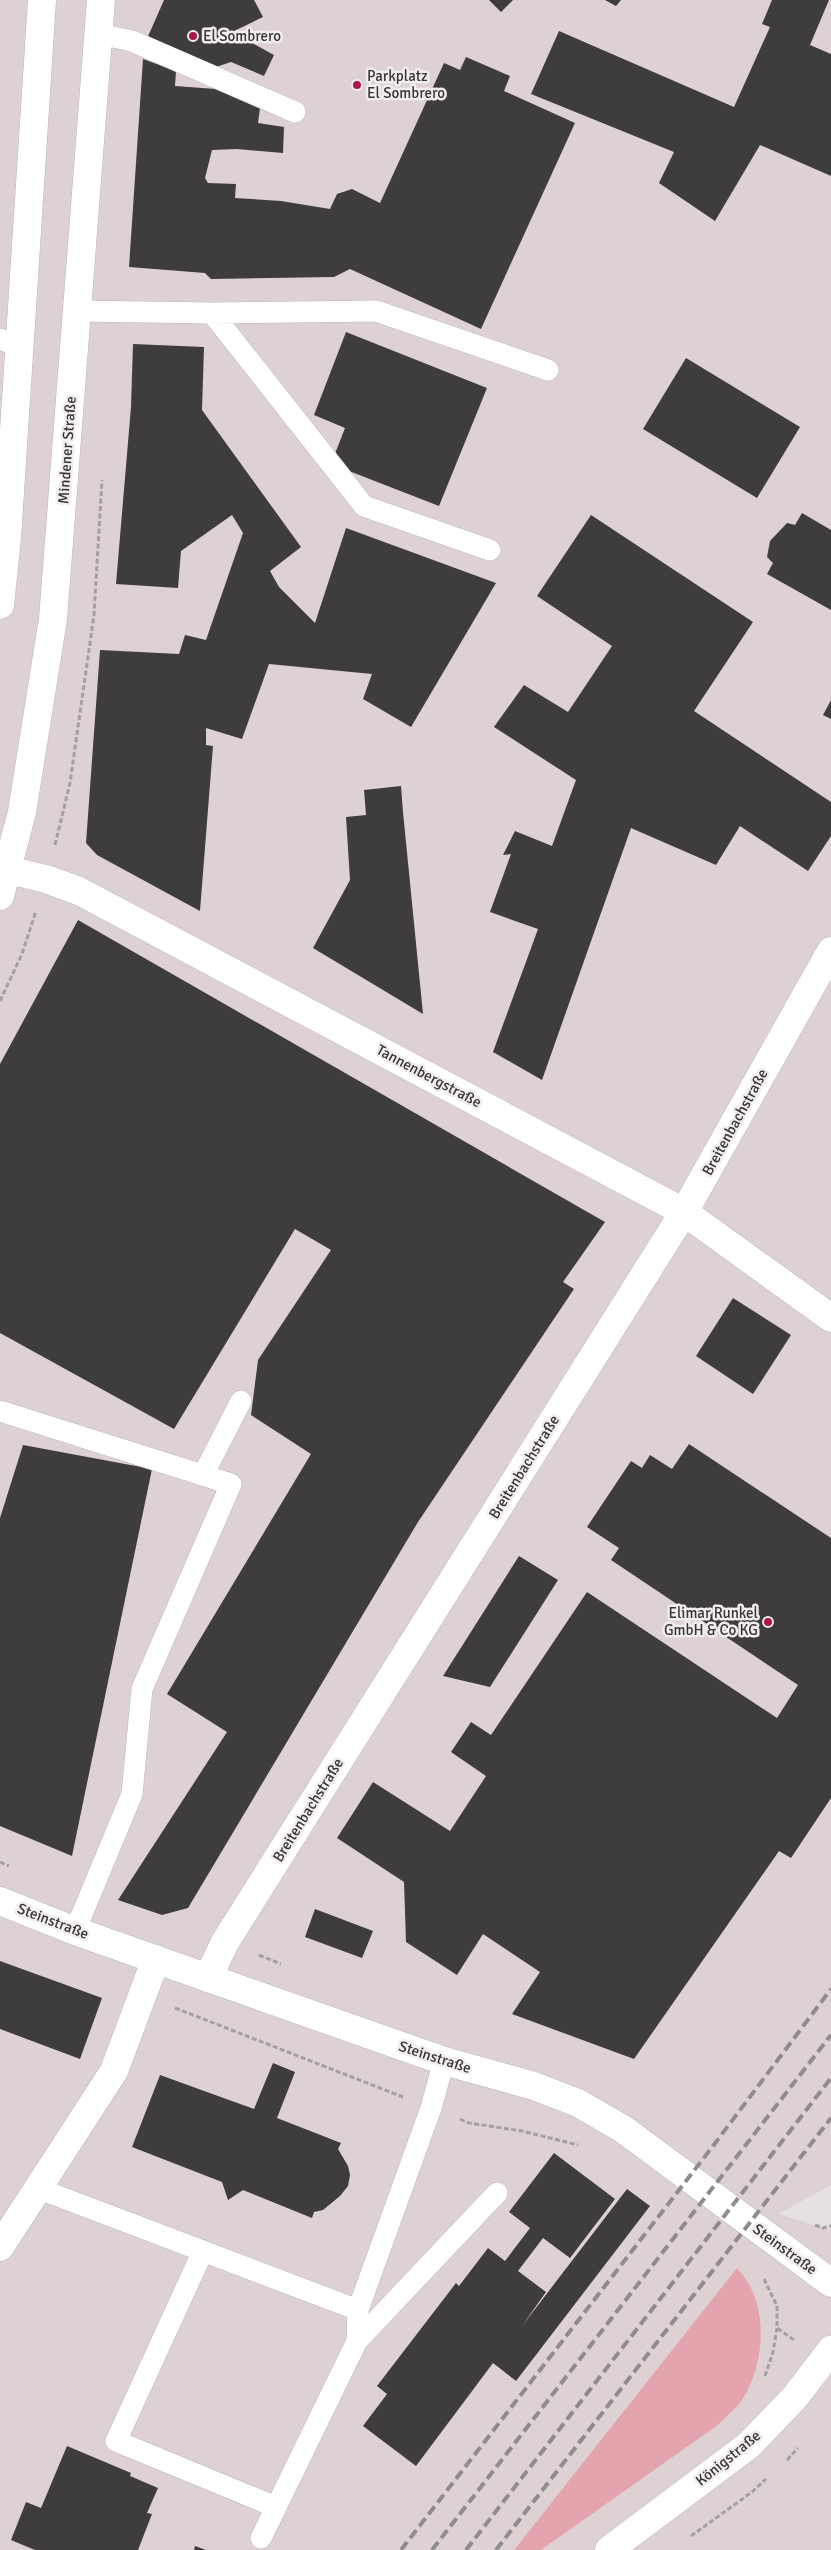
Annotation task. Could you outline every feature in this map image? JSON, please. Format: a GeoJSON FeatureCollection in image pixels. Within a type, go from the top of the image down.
{"type":"FeatureCollection","features":[{"type":"Feature","properties":{"kind":"street"},"geometry":{"type":"LineString","coordinates":[[0,605],[10,342],[42,0]]}},
{"type":"Feature","properties":{"kind":"street","name":"Mindener Straße"},"geometry":{"type":"LineString","coordinates":[[0,896],[22,812],[33,754],[53,619],[99,34],[100,0]]}},
{"type":"Feature","properties":{"kind":"street","name":"Tannenbergstraße"},"geometry":{"type":"LineString","coordinates":[[8,870],[46,879],[79,891],[684,1212],[831,1318]]}},
{"type":"Feature","properties":{"kind":"street","name":"Breitenbachstraße"},"geometry":{"type":"LineString","coordinates":[[208,1978],[225,1942],[684,1212],[831,952]]}},
{"type":"Feature","properties":{"kind":"street","name":"Steinstraße"},"geometry":{"type":"LineString","coordinates":[[0,1901],[75,1931],[444,2061],[534,2086],[578,2103],[631,2135],[831,2283]]}},
{"type":"Feature","properties":{"kind":"street"},"geometry":{"type":"LineString","coordinates":[[0,2247],[114,2070],[156,1959]]}},
{"type":"Feature","properties":{"kind":"street","name":"Königstraße"},"geometry":{"type":"LineString","coordinates":[[610,2550],[749,2445],[795,2397],[831,2350]]}},
{"type":"Feature","properties":{"kind":"lane"},"geometry":{"type":"LineString","coordinates":[[99,34],[132,41],[294,112]]}},
{"type":"Feature","properties":{"kind":"lane"},"geometry":{"type":"LineString","coordinates":[[77,311],[212,313],[376,311],[548,370]]}},
{"type":"Feature","properties":{"kind":"lane"},"geometry":{"type":"LineString","coordinates":[[212,313],[364,506],[490,550]]}},
{"type":"Feature","properties":{"kind":"lane"},"geometry":{"type":"LineString","coordinates":[[203,1475],[241,1401]]}},
{"type":"Feature","properties":{"kind":"lane"},"geometry":{"type":"LineString","coordinates":[[0,1411],[231,1484],[142,1689],[132,1794],[75,1931]]}},
{"type":"Feature","properties":{"kind":"lane"},"geometry":{"type":"LineString","coordinates":[[357,2341],[358,2310],[431,2108],[444,2061]]}},
{"type":"Feature","properties":{"kind":"lane"},"geometry":{"type":"LineString","coordinates":[[37,2188],[129,2225],[358,2310]]}},
{"type":"Feature","properties":{"kind":"lane"},"geometry":{"type":"LineString","coordinates":[[261,2538],[357,2341],[497,2193]]}},
{"type":"Feature","properties":{"kind":"lane"},"geometry":{"type":"LineString","coordinates":[[203,2251],[116,2441],[276,2507]]}},
{"type":"Feature","properties":{"kind":"shaded area"},"geometry":{"type":"Polygon","coordinates":[[[0,0],[831,0],[831,2185],[778,2214],[831,2230],[831,2550],[541,2550],[718,2425],[753,2377],[759,2350],[760,2326],[737,2269],[514,2550],[0,2550],[0,0]]]}},
{"type":"Feature","properties":{"kind":"shaded area"},"geometry":{"type":"Polygon","coordinates":[[[737,2268],[747,2281],[755,2297],[761,2331],[757,2365],[741,2401],[718,2425],[541,2550],[514,2550],[737,2268]]]}},
{"type":"Feature","properties":{"kind":"building","name":"El Sombrero"},"geometry":{"type":"Polygon","coordinates":[[[164,0],[254,0],[263,17],[232,32],[274,55],[264,76],[231,62],[213,68],[146,41],[164,0]]]}},
{"type":"Feature","properties":{"kind":"building"},"geometry":{"type":"Polygon","coordinates":[[[489,0],[513,0],[501,12],[489,0]]]}},
{"type":"Feature","properties":{"kind":"building"},"geometry":{"type":"Polygon","coordinates":[[[605,0],[621,0],[616,6],[605,0]]]}},
{"type":"Feature","properties":{"kind":"building"},"geometry":{"type":"Polygon","coordinates":[[[772,0],[829,0],[810,45],[831,54],[831,176],[760,145],[715,221],[659,183],[674,152],[531,94],[559,31],[734,107],[770,27],[762,24],[772,0]]]}},
{"type":"Feature","properties":{"kind":"building"},"geometry":{"type":"Polygon","coordinates":[[[466,57],[510,76],[504,91],[575,123],[481,329],[350,269],[334,277],[211,279],[205,273],[129,267],[143,59],[176,71],[175,86],[216,89],[260,108],[258,123],[284,127],[283,153],[237,149],[212,150],[205,178],[208,183],[236,184],[235,198],[281,201],[330,209],[337,194],[352,189],[380,203],[444,63],[460,70],[466,57]]]}},
{"type":"Feature","properties":{"kind":"building"},"geometry":{"type":"Polygon","coordinates":[[[346,332],[487,388],[439,506],[331,464],[345,428],[314,415],[346,332]]]}},
{"type":"Feature","properties":{"kind":"building"},"geometry":{"type":"Polygon","coordinates":[[[133,344],[204,347],[202,410],[301,547],[270,571],[279,587],[315,623],[346,528],[496,583],[411,727],[363,699],[372,674],[269,664],[242,739],[206,728],[206,745],[213,746],[200,911],[97,855],[86,843],[100,650],[179,654],[185,635],[206,640],[243,533],[232,515],[181,551],[178,588],[116,584],[131,407],[133,344]]]}},
{"type":"Feature","properties":{"kind":"building"},"geometry":{"type":"Polygon","coordinates":[[[686,358],[800,427],[757,498],[643,429],[686,358]]]}},
{"type":"Feature","properties":{"kind":"building"},"geometry":{"type":"Polygon","coordinates":[[[802,513],[831,530],[831,610],[767,574],[773,563],[767,557],[770,541],[787,523],[795,525],[802,513]]]}},
{"type":"Feature","properties":{"kind":"building"},"geometry":{"type":"Polygon","coordinates":[[[591,515],[753,622],[694,711],[831,802],[831,836],[808,871],[740,826],[716,865],[631,828],[542,1080],[493,1052],[538,929],[490,912],[511,854],[503,855],[515,831],[552,846],[576,780],[494,727],[524,685],[568,712],[612,646],[537,596],[591,515]]]}},
{"type":"Feature","properties":{"kind":"building"},"geometry":{"type":"Polygon","coordinates":[[[831,700],[831,719],[823,715],[831,700]]]}},
{"type":"Feature","properties":{"kind":"building"},"geometry":{"type":"Polygon","coordinates":[[[401,786],[423,1014],[313,948],[350,880],[346,817],[366,815],[364,790],[401,786]]]}},
{"type":"Feature","properties":{"kind":"building"},"geometry":{"type":"Polygon","coordinates":[[[78,920],[605,1222],[563,1282],[574,1289],[418,1522],[188,1908],[162,1915],[118,1900],[227,1732],[167,1694],[311,1454],[251,1415],[258,1360],[331,1250],[295,1229],[174,1429],[0,1333],[0,1064],[78,920]]]}},
{"type":"Feature","properties":{"kind":"building"},"geometry":{"type":"Polygon","coordinates":[[[733,1298],[791,1335],[753,1394],[696,1356],[733,1298]]]}},
{"type":"Feature","properties":{"kind":"building"},"geometry":{"type":"Polygon","coordinates":[[[689,1444],[831,1538],[831,1798],[791,1858],[779,1851],[634,2059],[512,2014],[540,1972],[483,1934],[457,1975],[406,1942],[404,1882],[337,1838],[373,1782],[450,1831],[486,1776],[451,1752],[471,1722],[491,1735],[587,1592],[777,1718],[798,1685],[611,1560],[619,1548],[587,1527],[631,1461],[642,1468],[650,1455],[672,1469],[689,1444]]]}},
{"type":"Feature","properties":{"kind":"building"},"geometry":{"type":"Polygon","coordinates":[[[23,1445],[152,1469],[72,1856],[0,1826],[0,1518],[23,1445]]]}},
{"type":"Feature","properties":{"kind":"building"},"geometry":{"type":"Polygon","coordinates":[[[519,1556],[558,1580],[490,1687],[443,1676],[519,1556]]]}},
{"type":"Feature","properties":{"kind":"building"},"geometry":{"type":"Polygon","coordinates":[[[315,1909],[373,1931],[362,1958],[305,1937],[315,1909]]]}},
{"type":"Feature","properties":{"kind":"building"},"geometry":{"type":"Polygon","coordinates":[[[0,1961],[102,1998],[80,2059],[0,2029],[0,1961]]]}},
{"type":"Feature","properties":{"kind":"building"},"geometry":{"type":"Polygon","coordinates":[[[273,2063],[295,2072],[277,2118],[341,2143],[338,2149],[348,2166],[350,2175],[348,2186],[340,2196],[323,2210],[314,2212],[312,2218],[243,2190],[228,2200],[222,2182],[132,2147],[160,2075],[254,2109],[273,2063]]]}},
{"type":"Feature","properties":{"kind":"building"},"geometry":{"type":"Polygon","coordinates":[[[554,2153],[615,2199],[570,2258],[543,2238],[518,2271],[546,2292],[522,2326],[627,2189],[650,2206],[516,2381],[493,2363],[416,2466],[363,2426],[387,2394],[377,2386],[456,2283],[459,2286],[488,2248],[505,2261],[530,2228],[509,2212],[554,2153]]]}},
{"type":"Feature","properties":{"kind":"building"},"geometry":{"type":"Polygon","coordinates":[[[67,2446],[131,2473],[130,2476],[158,2488],[147,2513],[152,2514],[138,2550],[35,2550],[11,2540],[26,2502],[41,2508],[67,2446]]]}},
{"type":"Feature","properties":{"kind":"building"},"geometry":{"type":"Polygon","coordinates":[[[195,2546],[206,2550],[194,2550],[195,2546]]]}},
{"type":"Feature","properties":{"kind":"railway"},"geometry":{"type":"LineString","coordinates":[[401,2550],[713,2146],[831,1989]]}},
{"type":"Feature","properties":{"kind":"railway"},"geometry":{"type":"LineString","coordinates":[[432,2550],[831,2035]]}},
{"type":"Feature","properties":{"kind":"railway"},"geometry":{"type":"LineString","coordinates":[[466,2550],[831,2078]]}},
{"type":"Feature","properties":{"kind":"railway"},"geometry":{"type":"LineString","coordinates":[[496,2550],[831,2118]]}},
{"type":"Feature","properties":{"kind":"place","name":"El Sombrero"},"geometry":{"type":"Point","coordinates":[193,36]}},
{"type":"Feature","properties":{"kind":"place","name":"Parkplatz El Sombrero"},"geometry":{"type":"Point","coordinates":[357,85]}},
{"type":"Feature","properties":{"kind":"place","name":"Elimar Runkel GmbH & Co KG"},"geometry":{"type":"Point","coordinates":[768,1622]}}]}
